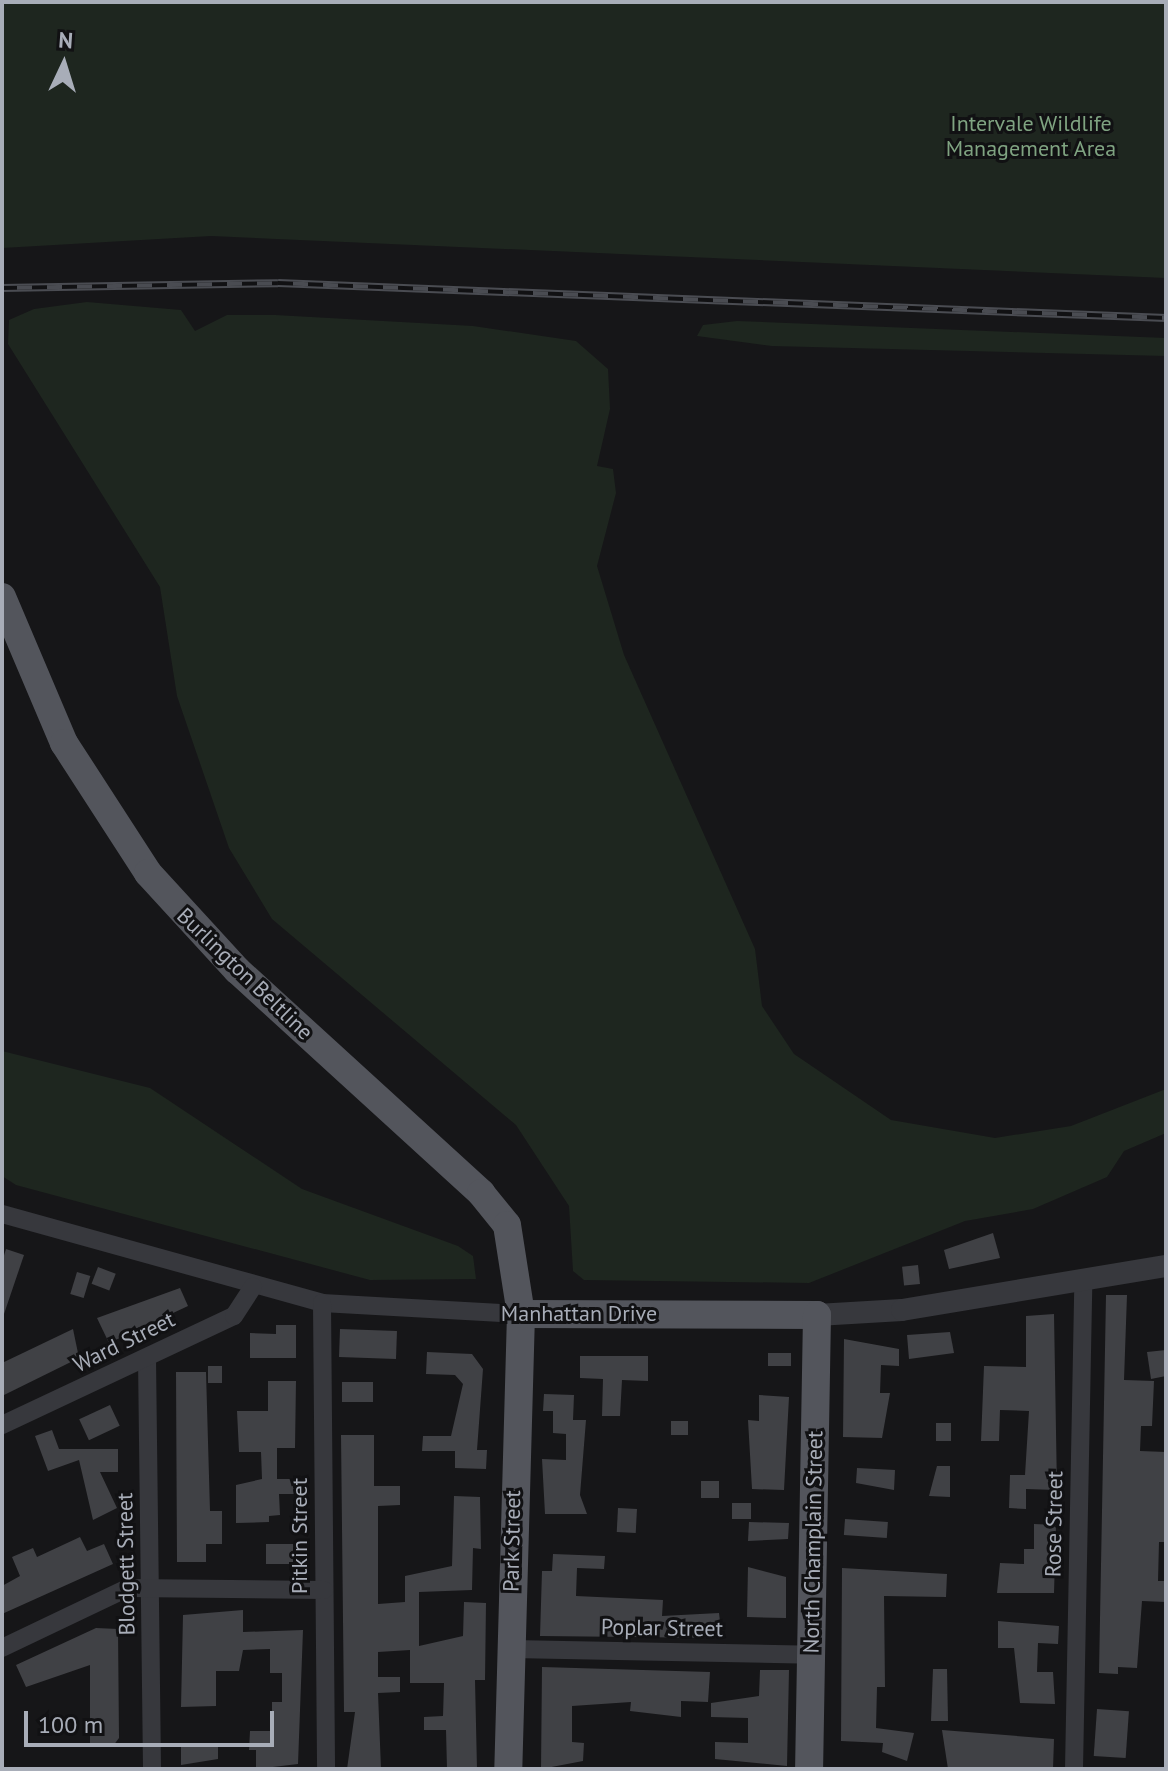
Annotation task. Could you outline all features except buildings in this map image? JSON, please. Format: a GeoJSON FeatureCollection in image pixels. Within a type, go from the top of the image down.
{"type":"FeatureCollection","features":[{"type":"Feature","properties":{"kind":"main road","name":"Burlington Beltline"},"geometry":{"type":"LineString","coordinates":[[2,597],[58,731],[118,832],[237,970],[496,1209],[517,1255],[521,1314]]}},
{"type":"Feature","properties":{"kind":"main road","name":"Manhattan Drive"},"geometry":{"type":"LineString","coordinates":[[521,1314],[817,1315]]}},
{"type":"Feature","properties":{"kind":"main road","name":"Park Street"},"geometry":{"type":"LineString","coordinates":[[508,1769],[521,1314]]}},
{"type":"Feature","properties":{"kind":"main road","name":"North Champlain Street"},"geometry":{"type":"LineString","coordinates":[[809,1769],[817,1315]]}},
{"type":"Feature","properties":{"kind":"street","name":"Manhattan Drive"},"geometry":{"type":"LineString","coordinates":[[2,1214],[253,1287],[322,1303],[521,1314]]}},
{"type":"Feature","properties":{"kind":"street","name":"Manhattan Drive"},"geometry":{"type":"LineString","coordinates":[[817,1315],[902,1310],[1166,1266]]}},
{"type":"Feature","properties":{"kind":"street","name":"Rose Street"},"geometry":{"type":"LineString","coordinates":[[1074,1769],[1083,1280]]}},
{"type":"Feature","properties":{"kind":"street","name":"Ward Street"},"geometry":{"type":"LineString","coordinates":[[2,1425],[234,1316],[253,1287]]}},
{"type":"Feature","properties":{"kind":"street","name":"Pitkin Street"},"geometry":{"type":"LineString","coordinates":[[322,1303],[326,1769]]}},
{"type":"Feature","properties":{"kind":"street","name":"Blodgett Street"},"geometry":{"type":"LineString","coordinates":[[147,1358],[152,1769]]}},
{"type":"Feature","properties":{"kind":"street"},"geometry":{"type":"LineString","coordinates":[[2,1648],[128,1588],[324,1590]]}},
{"type":"Feature","properties":{"kind":"street","name":"Poplar Street"},"geometry":{"type":"LineString","coordinates":[[511,1649],[812,1655]]}},
{"type":"Feature","properties":{"kind":"green space","name":"Intervale Wildlife Management Area"},"geometry":{"type":"Polygon","coordinates":[[[2,2],[1166,2],[1166,278],[211,236],[2,248],[2,2]]]}},
{"type":"Feature","properties":{"kind":"green space"},"geometry":{"type":"Polygon","coordinates":[[[87,302],[181,310],[195,331],[227,315],[275,315],[473,326],[576,341],[608,369],[610,409],[597,466],[613,469],[616,493],[597,566],[624,655],[755,949],[762,1006],[794,1054],[891,1120],[995,1138],[1071,1126],[1166,1089],[1166,1133],[1124,1151],[1107,1177],[1033,1209],[965,1221],[809,1283],[584,1280],[573,1271],[569,1206],[516,1125],[272,919],[229,848],[177,696],[160,587],[8,344],[9,320],[34,309],[87,302]]]}},
{"type":"Feature","properties":{"kind":"green space"},"geometry":{"type":"Polygon","coordinates":[[[737,321],[1166,338],[1166,356],[772,346],[697,336],[703,325],[737,321]]]}},
{"type":"Feature","properties":{"kind":"green space"},"geometry":{"type":"Polygon","coordinates":[[[2,1051],[150,1088],[302,1189],[458,1246],[473,1256],[476,1279],[370,1280],[16,1185],[2,1176],[2,1051]]]}},
{"type":"Feature","properties":{"kind":"railway"},"geometry":{"type":"LineString","coordinates":[[2,288],[278,283],[1166,318]]}}]}
